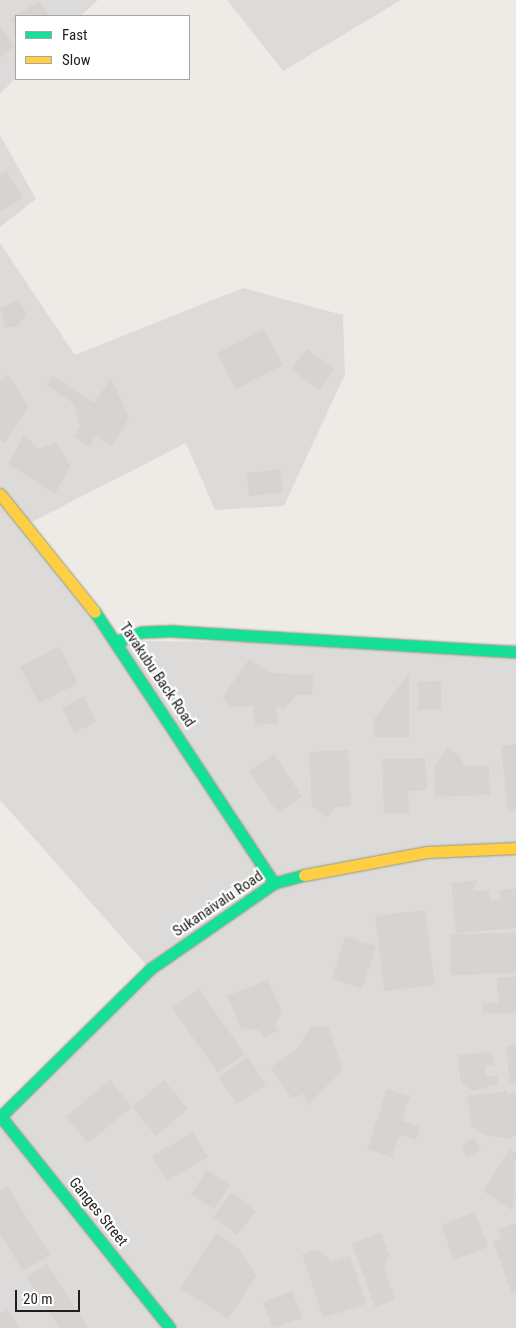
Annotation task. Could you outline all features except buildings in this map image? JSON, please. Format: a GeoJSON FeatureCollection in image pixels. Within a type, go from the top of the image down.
{"type":"FeatureCollection","features":[{"type":"Feature","properties":{"kind":"street","name":"Tavakubu Back Road"},"geometry":{"type":"LineString","coordinates":[[0,494],[118,641],[274,883]]}},
{"type":"Feature","properties":{"kind":"street"},"geometry":{"type":"LineString","coordinates":[[118,641],[141,632],[174,631],[516,652]]}},
{"type":"Feature","properties":{"kind":"street","name":"Sukanaivalu Road"},"geometry":{"type":"LineString","coordinates":[[0,1117],[150,969],[274,883],[346,864],[427,852],[516,848]]}},
{"type":"Feature","properties":{"kind":"street","name":"Ganges Street"},"geometry":{"type":"LineString","coordinates":[[0,1117],[170,1328]]}},
{"type":"Feature","properties":{"kind":"shaded area"},"geometry":{"type":"Polygon","coordinates":[[[0,0],[98,0],[82,15],[15,15],[15,79],[0,94],[0,0]]]}},
{"type":"Feature","properties":{"kind":"shaded area"},"geometry":{"type":"Polygon","coordinates":[[[227,0],[401,0],[283,71],[227,0]]]}},
{"type":"Feature","properties":{"kind":"shaded area"},"geometry":{"type":"Polygon","coordinates":[[[0,135],[36,199],[0,227],[0,135]]]}},
{"type":"Feature","properties":{"kind":"shaded area"},"geometry":{"type":"Polygon","coordinates":[[[0,243],[75,355],[243,288],[343,315],[345,374],[284,506],[215,510],[186,443],[24,526],[118,641],[516,644],[516,1328],[0,1328],[0,1117],[150,969],[0,800],[0,243]]]}},
{"type":"Feature","properties":{"kind":"traffic: fast"},"geometry":{"type":"LineString","coordinates":[[95,612],[274,883]]}},
{"type":"Feature","properties":{"kind":"traffic: fast"},"geometry":{"type":"LineString","coordinates":[[118,641],[141,632],[174,631],[516,652]]}},
{"type":"Feature","properties":{"kind":"traffic: fast"},"geometry":{"type":"LineString","coordinates":[[0,1117],[150,969],[274,883],[304,875]]}},
{"type":"Feature","properties":{"kind":"traffic: fast"},"geometry":{"type":"LineString","coordinates":[[1,1117],[170,1328]]}},
{"type":"Feature","properties":{"kind":"traffic: slow"},"geometry":{"type":"LineString","coordinates":[[0,494],[95,612]]}},
{"type":"Feature","properties":{"kind":"traffic: slow"},"geometry":{"type":"LineString","coordinates":[[304,875],[427,852],[516,848]]}}]}
